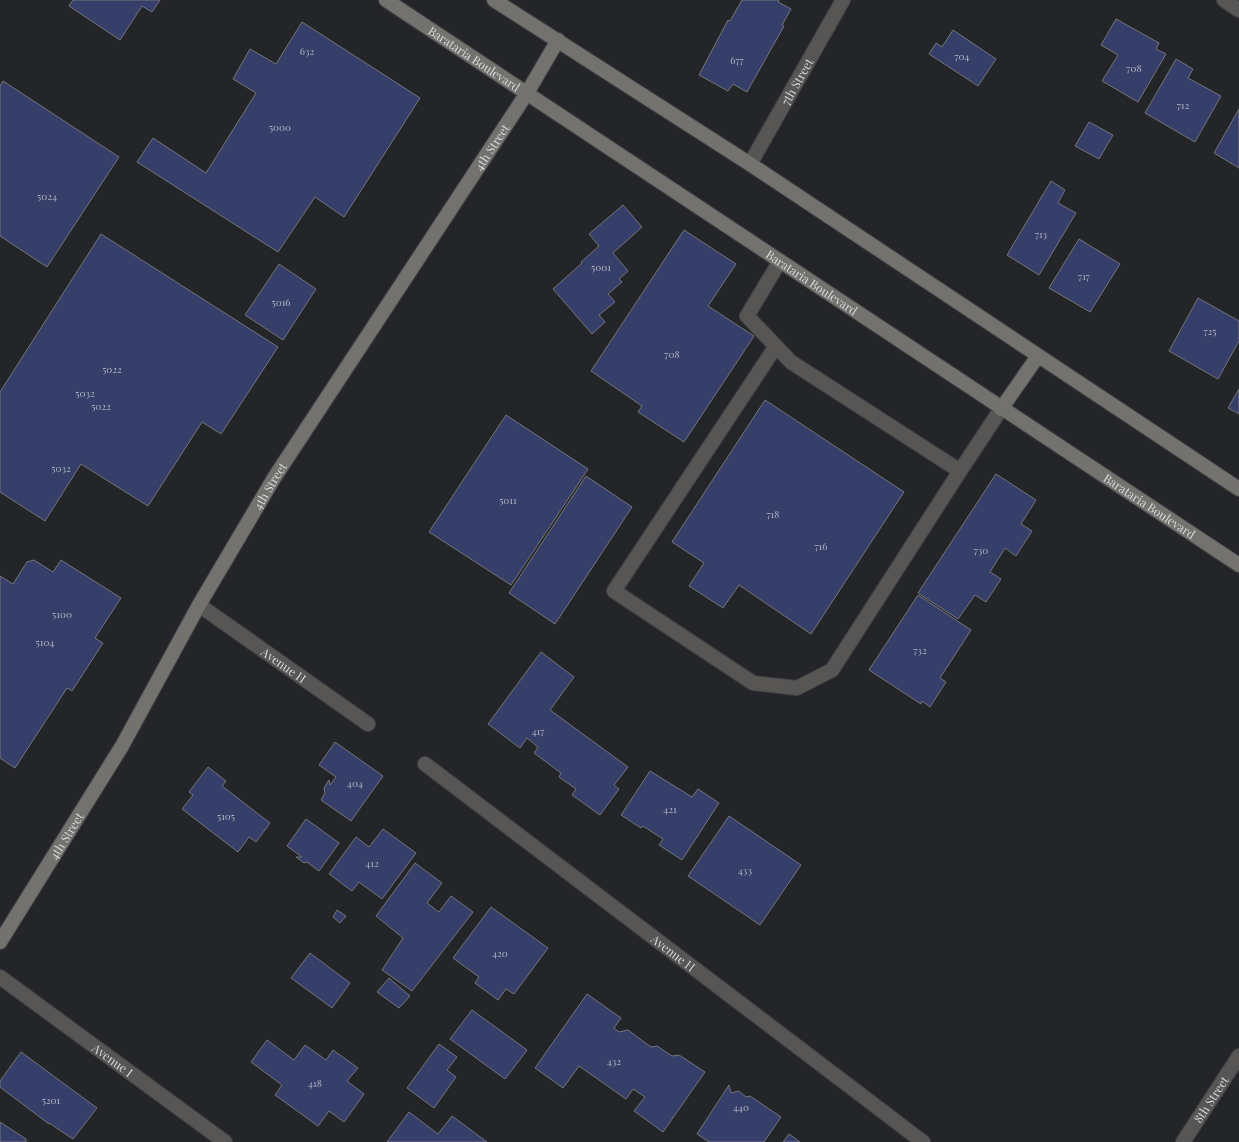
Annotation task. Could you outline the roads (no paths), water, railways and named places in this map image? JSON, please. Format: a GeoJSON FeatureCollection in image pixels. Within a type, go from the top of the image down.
{"type":"FeatureCollection","features":[{"type":"Feature","properties":{"kind":"main road","name":"Barataria Boulevard"},"geometry":{"type":"LineString","coordinates":[[386,0],[1239,565]]}},
{"type":"Feature","properties":{"kind":"main road"},"geometry":{"type":"LineString","coordinates":[[494,0],[750,164],[1239,489]]}},
{"type":"Feature","properties":{"kind":"main road","name":"4th Street"},"geometry":{"type":"LineString","coordinates":[[0,942],[122,746],[199,605],[274,478],[527,92],[558,40]]}},
{"type":"Feature","properties":{"kind":"main road"},"geometry":{"type":"LineString","coordinates":[[1001,409],[1038,356]]}},
{"type":"Feature","properties":{"kind":"street","name":"7th Street"},"geometry":{"type":"LineString","coordinates":[[750,164],[843,0]]}},
{"type":"Feature","properties":{"kind":"street"},"geometry":{"type":"LineString","coordinates":[[1224,0],[1239,10]]}},
{"type":"Feature","properties":{"kind":"street"},"geometry":{"type":"LineString","coordinates":[[780,261],[747,316],[791,362],[960,471]]}},
{"type":"Feature","properties":{"kind":"street"},"geometry":{"type":"LineString","coordinates":[[776,346],[614,592],[753,682],[797,688],[832,670],[1001,409]]}},
{"type":"Feature","properties":{"kind":"street","name":"Avenue H"},"geometry":{"type":"LineString","coordinates":[[199,605],[368,724]]}},
{"type":"Feature","properties":{"kind":"street","name":"Avenue H"},"geometry":{"type":"LineString","coordinates":[[425,764],[923,1142]]}},
{"type":"Feature","properties":{"kind":"street","name":"Avenue I"},"geometry":{"type":"LineString","coordinates":[[0,977],[226,1142]]}},
{"type":"Feature","properties":{"kind":"street","name":"8th Street"},"geometry":{"type":"LineString","coordinates":[[1183,1142],[1239,1056]]}}]}
